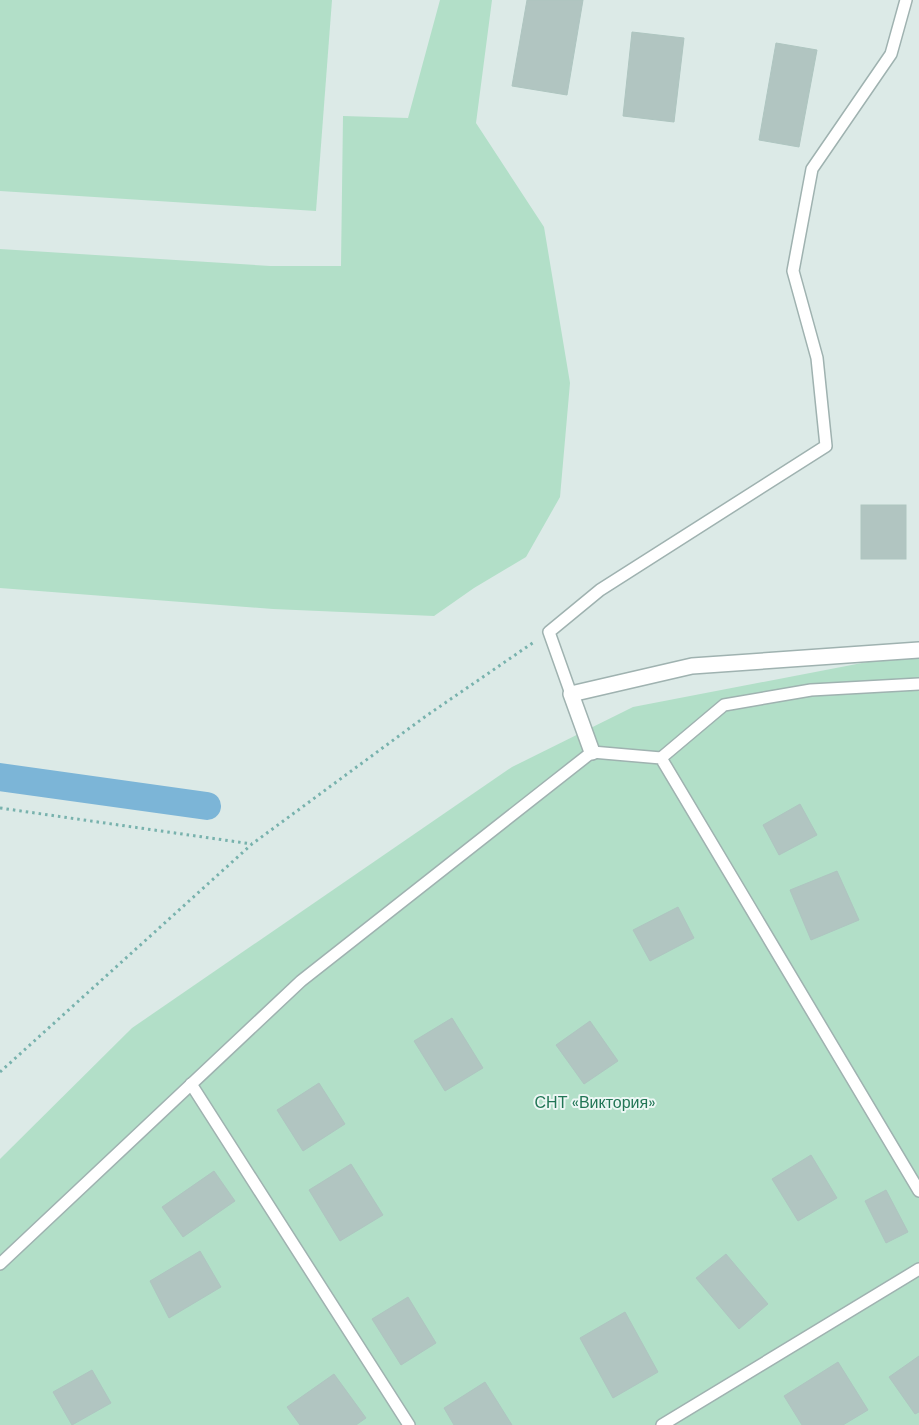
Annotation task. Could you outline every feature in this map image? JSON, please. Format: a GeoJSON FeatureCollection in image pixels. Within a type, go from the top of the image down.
{"type":"FeatureCollection","features":[{"type":"Feature","properties":{"kind":"street"},"geometry":{"type":"LineString","coordinates":[[592,752],[571,694],[692,666],[919,650]]}},
{"type":"Feature","properties":{"kind":"lane"},"geometry":{"type":"LineString","coordinates":[[571,694],[549,632],[600,590],[826,446],[817,358],[794,271],[812,169],[890,54],[906,0]]}},
{"type":"Feature","properties":{"kind":"lane"},"geometry":{"type":"LineString","coordinates":[[0,1264],[301,980],[592,752],[661,758],[724,705],[811,690],[919,684]]}},
{"type":"Feature","properties":{"kind":"lane"},"geometry":{"type":"LineString","coordinates":[[661,758],[919,1191]]}},
{"type":"Feature","properties":{"kind":"lane"},"geometry":{"type":"LineString","coordinates":[[191,1084],[409,1425]]}},
{"type":"Feature","properties":{"kind":"lane"},"geometry":{"type":"LineString","coordinates":[[662,1425],[919,1269]]}},
{"type":"Feature","properties":{"kind":"path"},"geometry":{"type":"LineString","coordinates":[[0,1072],[252,844],[426,716],[549,632]]}},
{"type":"Feature","properties":{"kind":"path"},"geometry":{"type":"LineString","coordinates":[[0,808],[252,844]]}},
{"type":"Feature","properties":{"kind":"green space"},"geometry":{"type":"Polygon","coordinates":[[[0,0],[332,0],[316,211],[0,191],[0,0]]]}},
{"type":"Feature","properties":{"kind":"green space"},"geometry":{"type":"Polygon","coordinates":[[[440,0],[492,0],[476,123],[544,227],[570,383],[560,497],[526,557],[474,588],[434,616],[273,609],[0,588],[0,249],[270,266],[341,266],[343,116],[408,118],[440,0]]]}},
{"type":"Feature","properties":{"kind":"green space","name":"СНТ «Виктория»"},"geometry":{"type":"Polygon","coordinates":[[[919,652],[919,1425],[0,1425],[0,1159],[132,1028],[512,767],[633,707],[919,652]]]}},
{"type":"Feature","properties":{"kind":"building"},"geometry":{"type":"Polygon","coordinates":[[[527,0],[583,0],[567,95],[512,86],[527,0]]]}},
{"type":"Feature","properties":{"kind":"building"},"geometry":{"type":"Polygon","coordinates":[[[632,32],[684,38],[674,122],[623,116],[632,32]]]}},
{"type":"Feature","properties":{"kind":"building"},"geometry":{"type":"Polygon","coordinates":[[[776,43],[817,50],[799,147],[759,140],[776,43]]]}},
{"type":"Feature","properties":{"kind":"building"},"geometry":{"type":"Polygon","coordinates":[[[861,505],[906,505],[906,559],[861,559],[861,505]]]}},
{"type":"Feature","properties":{"kind":"building"},"geometry":{"type":"Polygon","coordinates":[[[800,804],[817,835],[779,855],[763,825],[800,804]]]}},
{"type":"Feature","properties":{"kind":"building"},"geometry":{"type":"Polygon","coordinates":[[[837,871],[859,920],[811,940],[790,890],[837,871]]]}},
{"type":"Feature","properties":{"kind":"building"},"geometry":{"type":"Polygon","coordinates":[[[678,907],[694,938],[650,961],[633,930],[678,907]]]}},
{"type":"Feature","properties":{"kind":"building"},"geometry":{"type":"Polygon","coordinates":[[[452,1018],[483,1068],[445,1091],[414,1041],[452,1018]]]}},
{"type":"Feature","properties":{"kind":"building"},"geometry":{"type":"Polygon","coordinates":[[[590,1021],[618,1061],[584,1084],[556,1045],[590,1021]]]}},
{"type":"Feature","properties":{"kind":"building"},"geometry":{"type":"Polygon","coordinates":[[[319,1083],[345,1124],[303,1151],[277,1110],[319,1083]]]}},
{"type":"Feature","properties":{"kind":"building"},"geometry":{"type":"Polygon","coordinates":[[[811,1155],[837,1198],[798,1221],[772,1179],[811,1155]]]}},
{"type":"Feature","properties":{"kind":"building"},"geometry":{"type":"Polygon","coordinates":[[[351,1164],[383,1215],[340,1241],[309,1190],[351,1164]]]}},
{"type":"Feature","properties":{"kind":"building"},"geometry":{"type":"Polygon","coordinates":[[[214,1171],[235,1201],[183,1237],[162,1207],[214,1171]]]}},
{"type":"Feature","properties":{"kind":"building"},"geometry":{"type":"Polygon","coordinates":[[[886,1190],[908,1232],[886,1243],[865,1201],[886,1190]]]}},
{"type":"Feature","properties":{"kind":"building"},"geometry":{"type":"Polygon","coordinates":[[[200,1251],[221,1287],[169,1318],[150,1281],[200,1251]]]}},
{"type":"Feature","properties":{"kind":"building"},"geometry":{"type":"Polygon","coordinates":[[[726,1254],[768,1304],[739,1329],[696,1278],[726,1254]]]}},
{"type":"Feature","properties":{"kind":"building"},"geometry":{"type":"Polygon","coordinates":[[[408,1297],[436,1343],[401,1365],[372,1319],[408,1297]]]}},
{"type":"Feature","properties":{"kind":"building"},"geometry":{"type":"Polygon","coordinates":[[[625,1312],[658,1372],[613,1398],[580,1338],[625,1312]]]}},
{"type":"Feature","properties":{"kind":"building"},"geometry":{"type":"Polygon","coordinates":[[[919,1356],[919,1412],[915,1414],[889,1377],[919,1356]]]}},
{"type":"Feature","properties":{"kind":"building"},"geometry":{"type":"Polygon","coordinates":[[[838,1362],[868,1410],[843,1425],[802,1425],[784,1396],[838,1362]]]}},
{"type":"Feature","properties":{"kind":"building"},"geometry":{"type":"Polygon","coordinates":[[[92,1370],[111,1403],[72,1425],[53,1392],[92,1370]]]}},
{"type":"Feature","properties":{"kind":"building"},"geometry":{"type":"Polygon","coordinates":[[[334,1374],[366,1418],[356,1425],[300,1425],[287,1407],[334,1374]]]}},
{"type":"Feature","properties":{"kind":"building"},"geometry":{"type":"Polygon","coordinates":[[[485,1382],[512,1425],[454,1425],[444,1408],[485,1382]]]}},
{"type":"Feature","properties":{"kind":"waterway"},"geometry":{"type":"LineString","coordinates":[[0,777],[207,806]]}}]}
